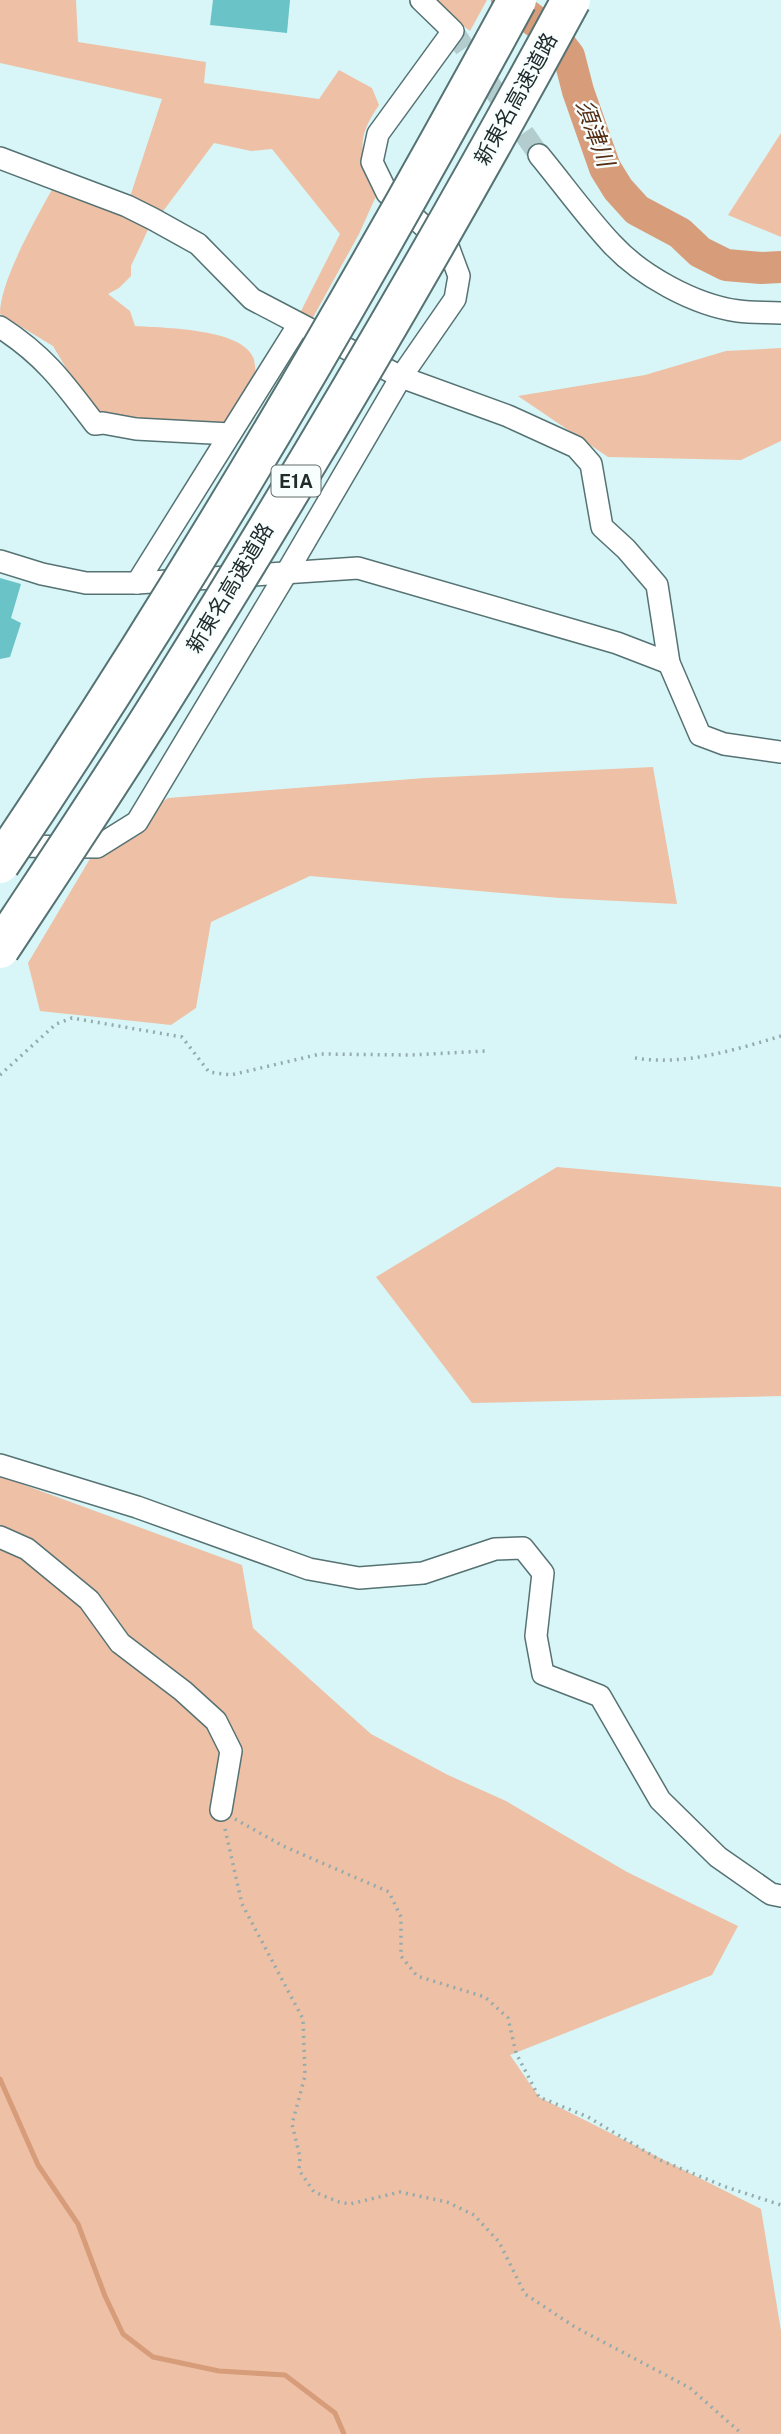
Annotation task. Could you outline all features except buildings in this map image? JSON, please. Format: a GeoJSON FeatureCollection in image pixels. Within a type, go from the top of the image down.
{"type":"FeatureCollection","features":[{"type":"Feature","properties":{"kind":"highway","name":"E1A"},"geometry":{"type":"LineString","coordinates":[[0,864],[173,596],[283,413],[462,102],[517,0]]}},
{"type":"Feature","properties":{"kind":"highway","name":"新東名高速道路"},"geometry":{"type":"LineString","coordinates":[[0,949],[166,694],[334,419],[503,126],[571,0]]}},
{"type":"Feature","properties":{"kind":"street"},"geometry":{"type":"LineString","coordinates":[[0,847],[97,847],[137,822],[288,572],[401,377],[454,299],[459,276],[449,249],[387,193],[372,162],[378,134],[453,31],[421,0]]}},
{"type":"Feature","properties":{"kind":"street"},"geometry":{"type":"LineString","coordinates":[[539,155],[612,245],[668,286],[690,298],[718,307],[781,313]]}},
{"type":"Feature","properties":{"kind":"street"},"geometry":{"type":"LineString","coordinates":[[0,158],[135,209],[198,244],[252,299],[401,377],[508,416],[576,447],[591,464],[601,527],[626,549],[657,585],[669,663],[700,735],[724,744],[781,752]]}},
{"type":"Feature","properties":{"kind":"street"},"geometry":{"type":"LineString","coordinates":[[137,583],[299,324]]}},
{"type":"Feature","properties":{"kind":"street"},"geometry":{"type":"LineString","coordinates":[[0,327],[27,344],[55,371],[95,424],[230,434]]}},
{"type":"Feature","properties":{"kind":"street"},"geometry":{"type":"LineString","coordinates":[[0,561],[42,574],[86,583],[137,583],[358,568],[617,643],[669,663]]}},
{"type":"Feature","properties":{"kind":"street"},"geometry":{"type":"LineString","coordinates":[[0,1465],[137,1507],[309,1569],[359,1578],[423,1573],[495,1549],[523,1548],[543,1573],[536,1636],[543,1674],[600,1696],[660,1800],[718,1857],[771,1894],[781,1896]]}},
{"type":"Feature","properties":{"kind":"street"},"geometry":{"type":"LineString","coordinates":[[0,1537],[27,1549],[89,1600],[120,1643],[183,1691],[216,1721],[231,1751],[221,1810]]}},
{"type":"Feature","properties":{"kind":"path"},"geometry":{"type":"LineString","coordinates":[[0,1076],[56,1024],[72,1018],[182,1037],[209,1072],[232,1075],[320,1054],[486,1052]]}},
{"type":"Feature","properties":{"kind":"path"},"geometry":{"type":"LineString","coordinates":[[635,1058],[654,1061],[729,1052],[781,1035]]}},
{"type":"Feature","properties":{"kind":"path"},"geometry":{"type":"LineString","coordinates":[[221,1810],[283,1846],[388,1892],[401,1917],[401,1956],[417,1976],[485,1997],[508,2018],[516,2053],[539,2097],[588,2117],[660,2160],[726,2187],[781,2205]]}},
{"type":"Feature","properties":{"kind":"path"},"geometry":{"type":"LineString","coordinates":[[221,1810],[242,1904],[303,2019],[305,2076],[292,2124],[300,2157],[299,2169],[314,2192],[350,2204],[400,2192],[447,2202],[474,2215],[499,2242],[525,2294],[575,2327],[690,2388],[742,2434]]}},
{"type":"Feature","properties":{"kind":"shaded area"},"geometry":{"type":"Polygon","coordinates":[[[0,0],[76,0],[78,42],[206,62],[204,83],[319,99],[339,70],[372,88],[379,105],[366,129],[363,149],[367,169],[377,194],[359,234],[311,321],[300,313],[340,234],[272,149],[251,151],[214,143],[158,218],[127,206],[162,99],[0,63],[0,0]]]}},
{"type":"Feature","properties":{"kind":"shaded area"},"geometry":{"type":"Polygon","coordinates":[[[430,0],[487,0],[470,31],[430,0]]]}},
{"type":"Feature","properties":{"kind":"shaded area"},"geometry":{"type":"Polygon","coordinates":[[[781,133],[781,237],[728,215],[781,133]]]}},
{"type":"Feature","properties":{"kind":"shaded area"},"geometry":{"type":"Polygon","coordinates":[[[56,182],[153,219],[131,266],[131,276],[108,294],[130,311],[135,326],[217,335],[245,347],[253,357],[257,384],[226,431],[106,424],[89,407],[53,346],[0,314],[6,283],[13,265],[56,182]]]}},
{"type":"Feature","properties":{"kind":"shaded area"},"geometry":{"type":"Polygon","coordinates":[[[781,348],[781,441],[741,460],[608,457],[518,396],[645,375],[726,351],[781,348]]]}},
{"type":"Feature","properties":{"kind":"shaded area"},"geometry":{"type":"Polygon","coordinates":[[[653,767],[677,904],[559,898],[310,876],[211,922],[196,1008],[171,1025],[40,1011],[28,963],[97,847],[168,798],[425,778],[653,767]]]}},
{"type":"Feature","properties":{"kind":"shaded area"},"geometry":{"type":"Polygon","coordinates":[[[557,1167],[781,1187],[781,1396],[472,1403],[376,1277],[557,1167]]]}},
{"type":"Feature","properties":{"kind":"shaded area"},"geometry":{"type":"Polygon","coordinates":[[[0,1476],[242,1565],[253,1628],[371,1734],[448,1775],[506,1801],[627,1872],[738,1926],[712,1975],[510,2055],[539,2097],[761,2209],[781,2331],[781,2434],[0,2434],[0,1476]]]}},
{"type":"Feature","properties":{"kind":"waterway","name":"須津川"},"geometry":{"type":"LineString","coordinates":[[507,0],[552,34],[569,56],[578,91],[605,168],[618,189],[637,210],[680,233],[700,252],[726,265],[781,267]]}},
{"type":"Feature","properties":{"kind":"waterway"},"geometry":{"type":"LineString","coordinates":[[0,2079],[38,2165],[78,2224],[105,2296],[123,2334],[153,2357],[219,2371],[285,2375],[335,2413],[344,2434]]}},
{"type":"Feature","properties":{"kind":"tunnel"},"geometry":{"type":"LineString","coordinates":[[453,31],[539,155]]}}]}
